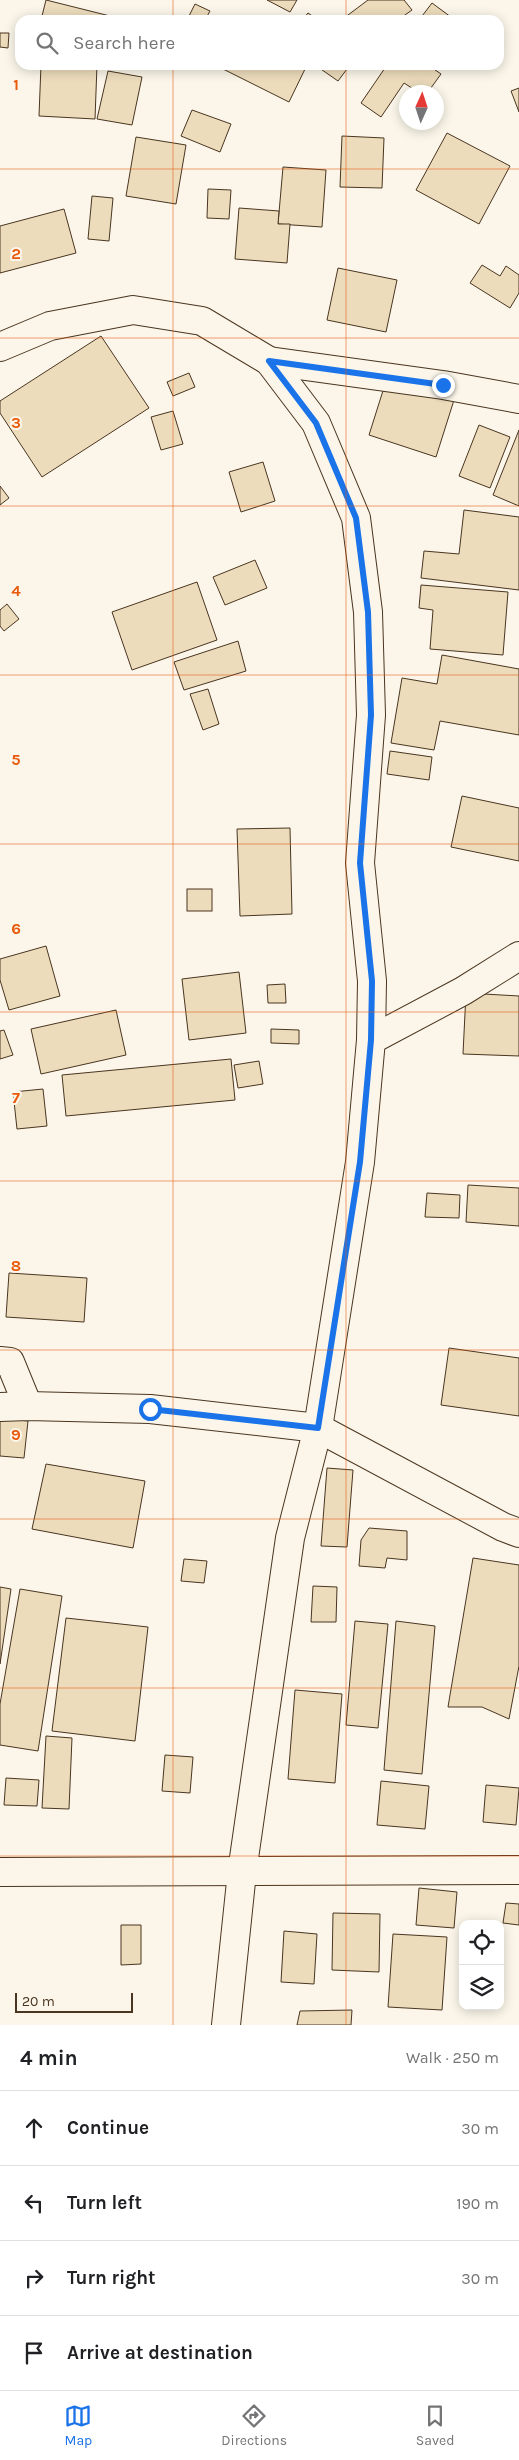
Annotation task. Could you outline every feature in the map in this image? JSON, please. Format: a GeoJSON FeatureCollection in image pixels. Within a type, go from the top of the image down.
{"type":"FeatureCollection","features":[{"type":"Feature","properties":{"kind":"street"},"geometry":{"type":"LineString","coordinates":[[0,347],[50,326],[133,310],[202,321],[269,361],[316,423],[356,518],[368,612],[371,715],[360,863],[372,981],[371,1040],[360,1162],[318,1428],[290,1538],[242,1872],[226,2025]]}},
{"type":"Feature","properties":{"kind":"street"},"geometry":{"type":"LineString","coordinates":[[269,361],[443,385],[519,399]]}},
{"type":"Feature","properties":{"kind":"street"},"geometry":{"type":"LineString","coordinates":[[371,1040],[463,991],[519,956]]}},
{"type":"Feature","properties":{"kind":"street"},"geometry":{"type":"LineString","coordinates":[[0,1361],[10,1362],[28,1406]]}},
{"type":"Feature","properties":{"kind":"street"},"geometry":{"type":"LineString","coordinates":[[0,1407],[150,1409],[318,1428],[503,1527],[519,1533]]}},
{"type":"Feature","properties":{"kind":"street"},"geometry":{"type":"LineString","coordinates":[[0,1872],[519,1870]]}},
{"type":"Feature","properties":{"kind":"building"},"geometry":{"type":"Polygon","coordinates":[[[46,0],[106,15],[42,15],[46,0]]]}},
{"type":"Feature","properties":{"kind":"building"},"geometry":{"type":"Polygon","coordinates":[[[267,0],[297,0],[290,12],[267,0]]]}},
{"type":"Feature","properties":{"kind":"building"},"geometry":{"type":"Polygon","coordinates":[[[368,0],[404,0],[412,10],[405,15],[348,15],[368,0]]]}},
{"type":"Feature","properties":{"kind":"building"},"geometry":{"type":"Polygon","coordinates":[[[432,3],[448,15],[423,15],[432,3]]]}},
{"type":"Feature","properties":{"kind":"building"},"geometry":{"type":"Polygon","coordinates":[[[195,4],[210,11],[208,15],[190,15],[195,4]]]}},
{"type":"Feature","properties":{"kind":"building"},"geometry":{"type":"Polygon","coordinates":[[[0,33],[9,33],[8,48],[0,47],[0,33]]]}},
{"type":"Feature","properties":{"kind":"building"},"geometry":{"type":"Polygon","coordinates":[[[41,70],[97,70],[95,119],[39,116],[41,70]]]}},
{"type":"Feature","properties":{"kind":"building"},"geometry":{"type":"Polygon","coordinates":[[[225,70],[305,70],[289,102],[225,70]]]}},
{"type":"Feature","properties":{"kind":"building"},"geometry":{"type":"Polygon","coordinates":[[[322,70],[346,70],[338,81],[322,70]]]}},
{"type":"Feature","properties":{"kind":"building"},"geometry":{"type":"Polygon","coordinates":[[[384,70],[435,70],[441,74],[433,85],[407,85],[404,83],[399,85],[399,90],[381,117],[361,103],[384,70]]]}},
{"type":"Feature","properties":{"kind":"building"},"geometry":{"type":"Polygon","coordinates":[[[108,71],[142,77],[132,125],[97,119],[108,71]]]}},
{"type":"Feature","properties":{"kind":"building"},"geometry":{"type":"Polygon","coordinates":[[[519,88],[519,112],[511,91],[519,88]]]}},
{"type":"Feature","properties":{"kind":"building"},"geometry":{"type":"Polygon","coordinates":[[[192,110],[231,124],[220,152],[181,136],[192,110]]]}},
{"type":"Feature","properties":{"kind":"building"},"geometry":{"type":"Polygon","coordinates":[[[447,133],[510,166],[479,224],[416,190],[447,133]]]}},
{"type":"Feature","properties":{"kind":"building"},"geometry":{"type":"Polygon","coordinates":[[[342,136],[384,138],[382,188],[340,187],[342,136]]]}},
{"type":"Feature","properties":{"kind":"building"},"geometry":{"type":"Polygon","coordinates":[[[136,137],[186,145],[176,204],[126,196],[136,137]]]}},
{"type":"Feature","properties":{"kind":"building"},"geometry":{"type":"Polygon","coordinates":[[[283,167],[326,170],[322,227],[278,224],[283,167]]]}},
{"type":"Feature","properties":{"kind":"building"},"geometry":{"type":"Polygon","coordinates":[[[208,189],[231,190],[229,219],[207,218],[208,189]]]}},
{"type":"Feature","properties":{"kind":"building"},"geometry":{"type":"Polygon","coordinates":[[[92,196],[113,198],[109,241],[88,239],[92,196]]]}},
{"type":"Feature","properties":{"kind":"building"},"geometry":{"type":"Polygon","coordinates":[[[239,208],[279,211],[278,224],[290,224],[287,263],[235,259],[239,208]]]}},
{"type":"Feature","properties":{"kind":"building"},"geometry":{"type":"Polygon","coordinates":[[[64,209],[76,253],[0,273],[0,226],[64,209]]]}},
{"type":"Feature","properties":{"kind":"building"},"geometry":{"type":"Polygon","coordinates":[[[482,265],[500,276],[506,266],[519,275],[519,293],[510,308],[470,283],[482,265]]]}},
{"type":"Feature","properties":{"kind":"building"},"geometry":{"type":"Polygon","coordinates":[[[338,268],[397,280],[386,332],[327,320],[338,268]]]}},
{"type":"Feature","properties":{"kind":"building"},"geometry":{"type":"Polygon","coordinates":[[[101,336],[149,408],[42,477],[0,413],[0,401],[101,336]]]}},
{"type":"Feature","properties":{"kind":"building"},"geometry":{"type":"Polygon","coordinates":[[[189,373],[195,387],[173,396],[167,382],[189,373]]]}},
{"type":"Feature","properties":{"kind":"building"},"geometry":{"type":"Polygon","coordinates":[[[387,378],[454,400],[436,457],[369,435],[387,378]]]}},
{"type":"Feature","properties":{"kind":"building"},"geometry":{"type":"Polygon","coordinates":[[[173,411],[183,444],[161,450],[151,417],[173,411]]]}},
{"type":"Feature","properties":{"kind":"building"},"geometry":{"type":"Polygon","coordinates":[[[479,425],[510,437],[490,488],[459,476],[479,425]]]}},
{"type":"Feature","properties":{"kind":"building"},"geometry":{"type":"Polygon","coordinates":[[[519,430],[519,506],[493,495],[519,430]]]}},
{"type":"Feature","properties":{"kind":"building"},"geometry":{"type":"Polygon","coordinates":[[[263,462],[275,501],[241,512],[229,472],[263,462]]]}},
{"type":"Feature","properties":{"kind":"building"},"geometry":{"type":"Polygon","coordinates":[[[0,486],[9,498],[0,505],[0,486]]]}},
{"type":"Feature","properties":{"kind":"building"},"geometry":{"type":"Polygon","coordinates":[[[464,510],[519,517],[519,590],[421,578],[424,551],[459,554],[464,510]]]}},
{"type":"Feature","properties":{"kind":"building"},"geometry":{"type":"Polygon","coordinates":[[[255,560],[267,588],[225,605],[213,577],[255,560]]]}},
{"type":"Feature","properties":{"kind":"building"},"geometry":{"type":"Polygon","coordinates":[[[197,582],[217,640],[132,670],[112,612],[197,582]]]}},
{"type":"Feature","properties":{"kind":"building"},"geometry":{"type":"Polygon","coordinates":[[[421,585],[508,592],[503,655],[430,649],[433,610],[419,608],[421,585]]]}},
{"type":"Feature","properties":{"kind":"building"},"geometry":{"type":"Polygon","coordinates":[[[7,604],[19,619],[4,631],[0,626],[0,610],[7,604]]]}},
{"type":"Feature","properties":{"kind":"building"},"geometry":{"type":"Polygon","coordinates":[[[238,641],[246,671],[184,690],[174,662],[238,641]]]}},
{"type":"Feature","properties":{"kind":"building"},"geometry":{"type":"Polygon","coordinates":[[[442,655],[519,669],[519,735],[440,721],[434,750],[391,743],[402,678],[437,684],[442,655]]]}},
{"type":"Feature","properties":{"kind":"building"},"geometry":{"type":"Polygon","coordinates":[[[208,689],[219,724],[203,730],[190,694],[208,689]]]}},
{"type":"Feature","properties":{"kind":"building"},"geometry":{"type":"Polygon","coordinates":[[[390,751],[432,757],[429,780],[387,774],[390,751]]]}},
{"type":"Feature","properties":{"kind":"building"},"geometry":{"type":"Polygon","coordinates":[[[462,796],[519,808],[519,861],[451,847],[462,796]]]}},
{"type":"Feature","properties":{"kind":"building"},"geometry":{"type":"Polygon","coordinates":[[[290,828],[292,914],[240,916],[237,829],[290,828]]]}},
{"type":"Feature","properties":{"kind":"building"},"geometry":{"type":"Polygon","coordinates":[[[187,889],[212,889],[212,911],[187,911],[187,889]]]}},
{"type":"Feature","properties":{"kind":"building"},"geometry":{"type":"Polygon","coordinates":[[[46,946],[60,996],[9,1010],[0,980],[0,959],[46,946]]]}},
{"type":"Feature","properties":{"kind":"building"},"geometry":{"type":"Polygon","coordinates":[[[239,972],[246,1033],[189,1040],[182,979],[239,972]]]}},
{"type":"Feature","properties":{"kind":"building"},"geometry":{"type":"Polygon","coordinates":[[[285,984],[286,1003],[268,1003],[267,985],[285,984]]]}},
{"type":"Feature","properties":{"kind":"building"},"geometry":{"type":"Polygon","coordinates":[[[466,993],[519,996],[519,1056],[463,1054],[466,993]]]}},
{"type":"Feature","properties":{"kind":"building"},"geometry":{"type":"Polygon","coordinates":[[[116,1010],[126,1055],[41,1074],[31,1029],[116,1010]]]}},
{"type":"Feature","properties":{"kind":"building"},"geometry":{"type":"Polygon","coordinates":[[[271,1029],[299,1030],[299,1044],[271,1043],[271,1029]]]}},
{"type":"Feature","properties":{"kind":"building"},"geometry":{"type":"Polygon","coordinates":[[[4,1030],[13,1055],[0,1059],[0,1031],[4,1030]]]}},
{"type":"Feature","properties":{"kind":"building"},"geometry":{"type":"Polygon","coordinates":[[[231,1059],[235,1100],[66,1116],[62,1075],[231,1059]]]}},
{"type":"Feature","properties":{"kind":"building"},"geometry":{"type":"Polygon","coordinates":[[[259,1061],[263,1084],[238,1088],[234,1065],[259,1061]]]}},
{"type":"Feature","properties":{"kind":"building"},"geometry":{"type":"Polygon","coordinates":[[[43,1089],[47,1126],[17,1129],[13,1092],[43,1089]]]}},
{"type":"Feature","properties":{"kind":"building"},"geometry":{"type":"Polygon","coordinates":[[[468,1185],[519,1188],[519,1226],[466,1222],[468,1185]]]}},
{"type":"Feature","properties":{"kind":"building"},"geometry":{"type":"Polygon","coordinates":[[[427,1193],[460,1195],[459,1218],[425,1217],[427,1193]]]}},
{"type":"Feature","properties":{"kind":"building"},"geometry":{"type":"Polygon","coordinates":[[[9,1273],[87,1278],[84,1322],[6,1317],[9,1273]]]}},
{"type":"Feature","properties":{"kind":"building"},"geometry":{"type":"Polygon","coordinates":[[[449,1348],[519,1358],[519,1416],[441,1405],[449,1348]]]}},
{"type":"Feature","properties":{"kind":"building"},"geometry":{"type":"Polygon","coordinates":[[[0,1418],[28,1421],[24,1458],[0,1456],[0,1418]]]}},
{"type":"Feature","properties":{"kind":"building"},"geometry":{"type":"Polygon","coordinates":[[[46,1464],[145,1481],[133,1548],[32,1529],[46,1464]]]}},
{"type":"Feature","properties":{"kind":"building"},"geometry":{"type":"Polygon","coordinates":[[[327,1468],[353,1470],[347,1547],[321,1546],[327,1468]]]}},
{"type":"Feature","properties":{"kind":"building"},"geometry":{"type":"Polygon","coordinates":[[[369,1528],[407,1531],[407,1560],[387,1558],[385,1568],[359,1566],[361,1540],[369,1528]]]}},
{"type":"Feature","properties":{"kind":"building"},"geometry":{"type":"Polygon","coordinates":[[[473,1558],[519,1565],[519,1666],[509,1719],[482,1707],[448,1707],[473,1558]]]}},
{"type":"Feature","properties":{"kind":"building"},"geometry":{"type":"Polygon","coordinates":[[[184,1559],[207,1561],[204,1583],[181,1581],[184,1559]]]}},
{"type":"Feature","properties":{"kind":"building"},"geometry":{"type":"Polygon","coordinates":[[[313,1586],[337,1587],[336,1622],[311,1622],[313,1586]]]}},
{"type":"Feature","properties":{"kind":"building"},"geometry":{"type":"Polygon","coordinates":[[[0,1587],[11,1589],[0,1664],[0,1587]]]}},
{"type":"Feature","properties":{"kind":"building"},"geometry":{"type":"Polygon","coordinates":[[[20,1589],[62,1596],[38,1751],[0,1745],[0,1704],[20,1589]]]}},
{"type":"Feature","properties":{"kind":"building"},"geometry":{"type":"Polygon","coordinates":[[[66,1618],[148,1627],[135,1741],[52,1731],[66,1618]]]}},
{"type":"Feature","properties":{"kind":"building"},"geometry":{"type":"Polygon","coordinates":[[[355,1621],[388,1624],[378,1728],[346,1725],[355,1621]]]}},
{"type":"Feature","properties":{"kind":"building"},"geometry":{"type":"Polygon","coordinates":[[[396,1621],[435,1626],[422,1774],[384,1770],[396,1621]]]}},
{"type":"Feature","properties":{"kind":"building"},"geometry":{"type":"Polygon","coordinates":[[[295,1690],[342,1694],[335,1783],[288,1779],[295,1690]]]}},
{"type":"Feature","properties":{"kind":"building"},"geometry":{"type":"Polygon","coordinates":[[[46,1736],[72,1738],[69,1809],[42,1808],[46,1736]]]}},
{"type":"Feature","properties":{"kind":"building"},"geometry":{"type":"Polygon","coordinates":[[[165,1755],[193,1757],[190,1793],[162,1791],[165,1755]]]}},
{"type":"Feature","properties":{"kind":"building"},"geometry":{"type":"Polygon","coordinates":[[[6,1778],[39,1780],[37,1806],[4,1805],[6,1778]]]}},
{"type":"Feature","properties":{"kind":"building"},"geometry":{"type":"Polygon","coordinates":[[[381,1781],[429,1786],[425,1829],[377,1825],[381,1781]]]}},
{"type":"Feature","properties":{"kind":"building"},"geometry":{"type":"Polygon","coordinates":[[[486,1785],[519,1788],[516,1825],[483,1822],[486,1785]]]}},
{"type":"Feature","properties":{"kind":"building"},"geometry":{"type":"Polygon","coordinates":[[[419,1888],[457,1892],[454,1928],[416,1925],[419,1888]]]}},
{"type":"Feature","properties":{"kind":"building"},"geometry":{"type":"Polygon","coordinates":[[[506,1903],[519,1904],[519,1925],[504,1923],[506,1903]]]}},
{"type":"Feature","properties":{"kind":"building"},"geometry":{"type":"Polygon","coordinates":[[[333,1913],[380,1914],[379,1972],[332,1970],[333,1913]]]}},
{"type":"Feature","properties":{"kind":"building"},"geometry":{"type":"Polygon","coordinates":[[[121,1925],[141,1925],[141,1964],[121,1965],[121,1925]]]}},
{"type":"Feature","properties":{"kind":"building"},"geometry":{"type":"Polygon","coordinates":[[[284,1931],[317,1934],[314,1984],[281,1982],[284,1931]]]}},
{"type":"Feature","properties":{"kind":"building"},"geometry":{"type":"Polygon","coordinates":[[[393,1934],[447,1937],[442,2010],[388,2007],[393,1934]]]}},
{"type":"Feature","properties":{"kind":"building"},"geometry":{"type":"Polygon","coordinates":[[[352,2010],[351,2025],[297,2025],[300,2011],[352,2010]]]}},
{"type":"Feature","properties":{"kind":"route"},"geometry":{"type":"LineString","coordinates":[[150,1409],[318,1428],[360,1162],[371,1040],[372,981],[360,863],[371,715],[368,612],[356,518],[316,423],[269,361],[443,385]]}}]}
